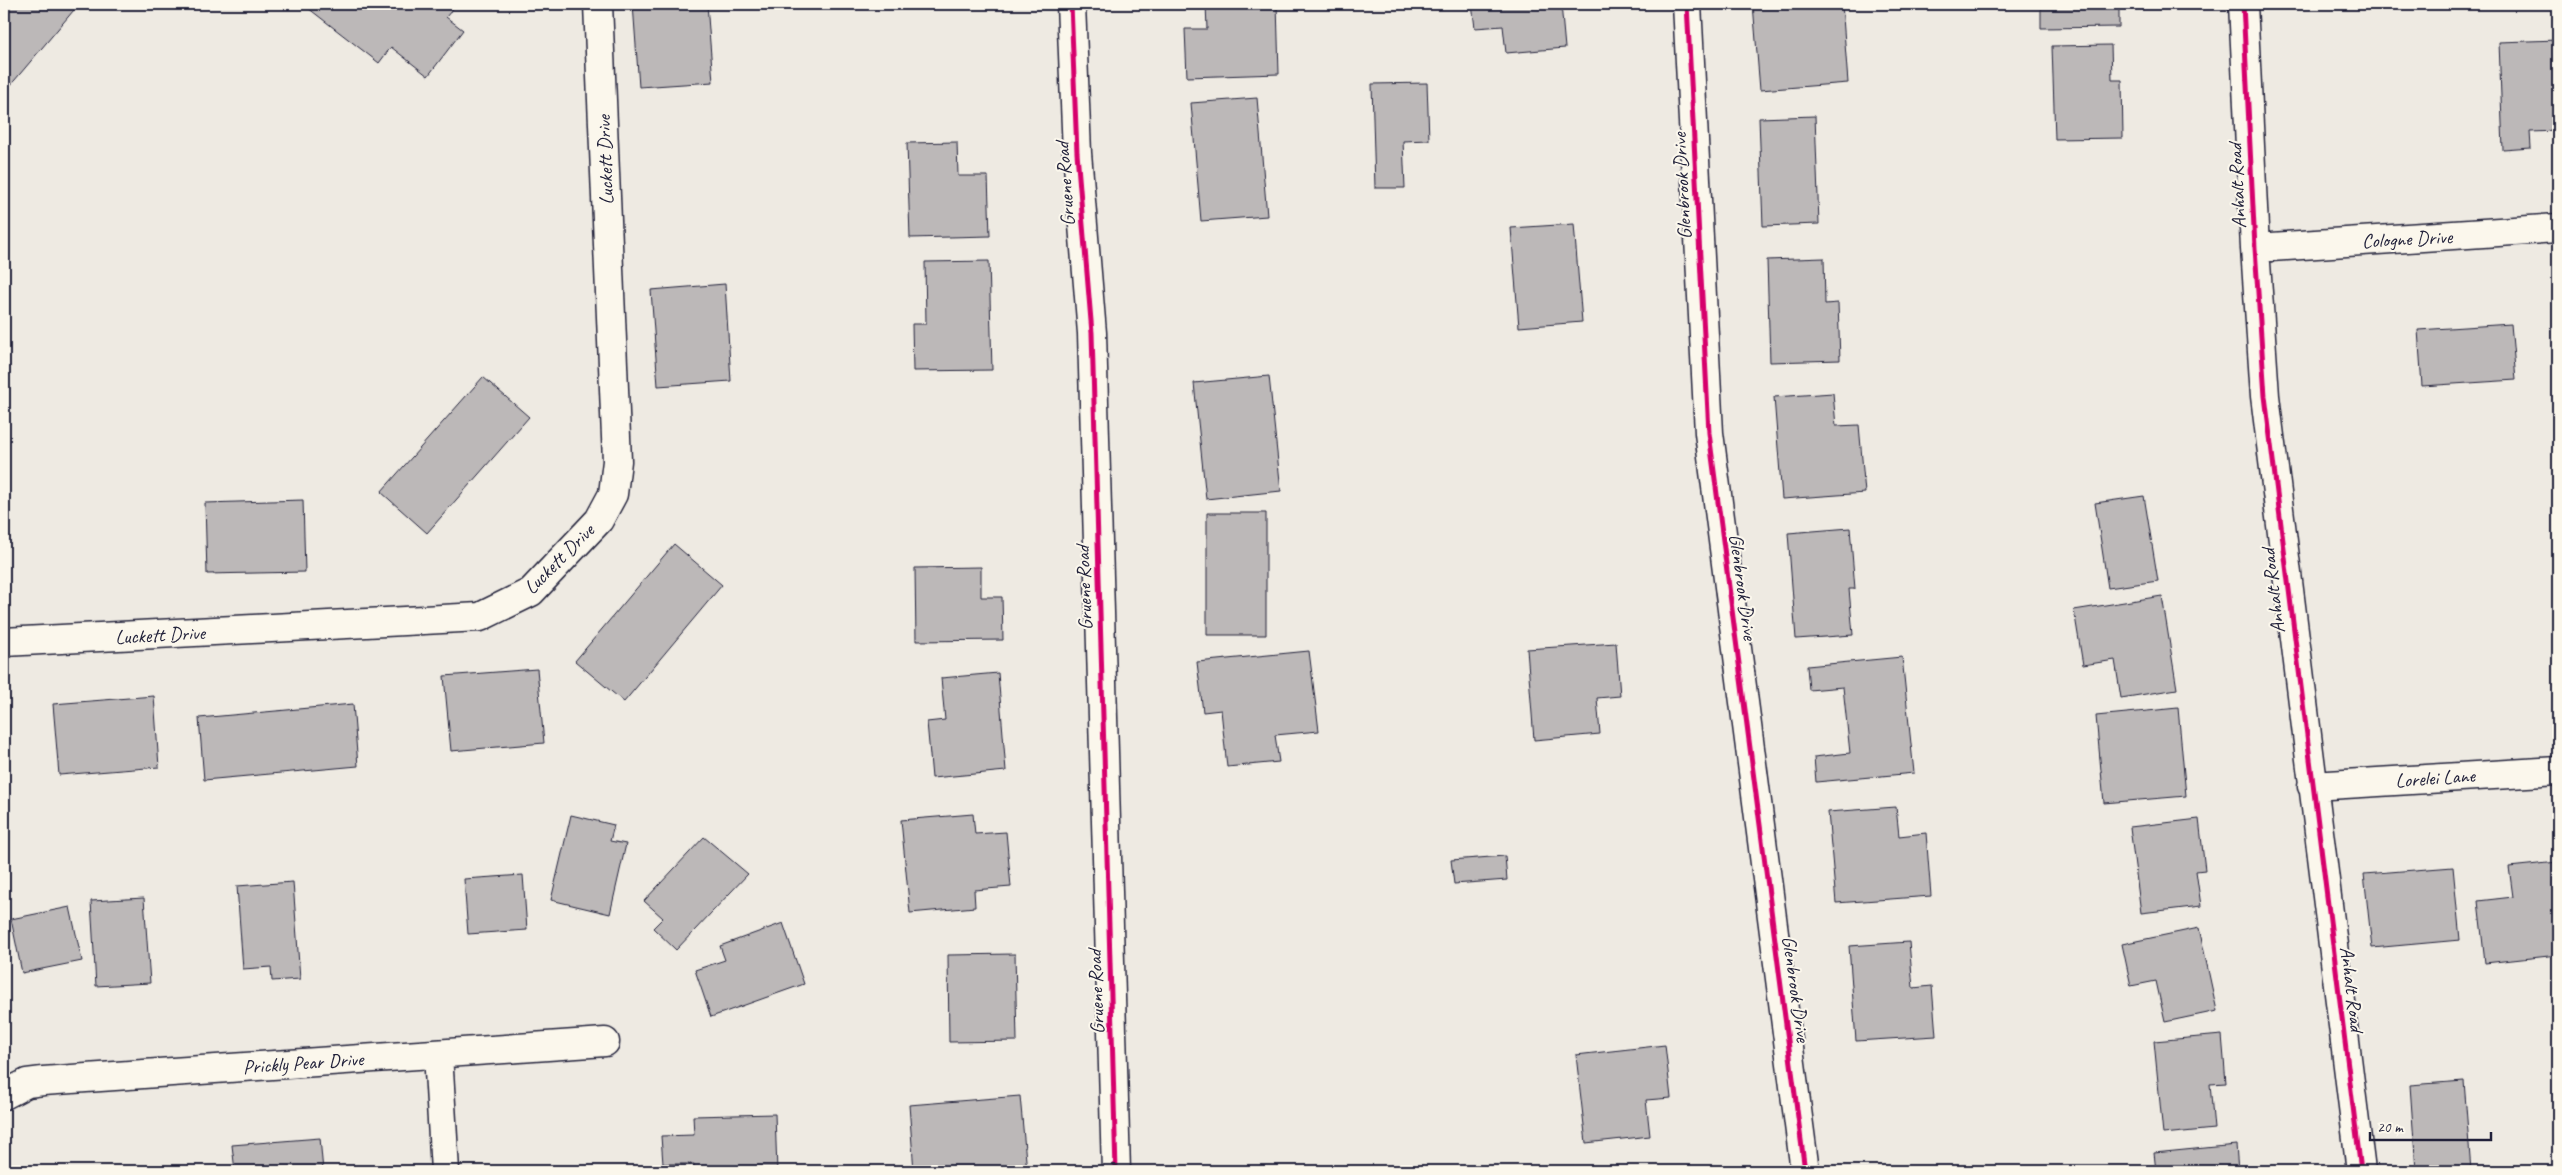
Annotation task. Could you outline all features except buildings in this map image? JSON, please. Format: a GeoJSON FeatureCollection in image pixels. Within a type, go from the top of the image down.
{"type":"FeatureCollection","features":[{"type":"Feature","properties":{"kind":"street","name":"Luckett Drive"},"geometry":{"type":"LineString","coordinates":[[4,642],[480,617],[531,592],[599,520],[613,494],[618,461],[598,4]]}},
{"type":"Feature","properties":{"kind":"street","name":"Gruene Road"},"geometry":{"type":"LineString","coordinates":[[1071,4],[1077,153],[1092,333],[1116,1171]]}},
{"type":"Feature","properties":{"kind":"street","name":"Glenbrook Drive"},"geometry":{"type":"LineString","coordinates":[[1687,4],[1709,433],[1805,1171]]}},
{"type":"Feature","properties":{"kind":"street","name":"Anhalt Road"},"geometry":{"type":"LineString","coordinates":[[2243,4],[2255,248],[2265,396],[2360,1171]]}},
{"type":"Feature","properties":{"kind":"street","name":"Cologne Drive"},"geometry":{"type":"LineString","coordinates":[[2255,248],[2558,228]]}},
{"type":"Feature","properties":{"kind":"street","name":"Lorelei Lane"},"geometry":{"type":"LineString","coordinates":[[2312,786],[2558,771]]}},
{"type":"Feature","properties":{"kind":"street","name":"Prickly Pear Drive"},"geometry":{"type":"LineString","coordinates":[[4,1095],[27,1083],[42,1081],[605,1042]]}},
{"type":"Feature","properties":{"kind":"street"},"geometry":{"type":"LineString","coordinates":[[438,1054],[445,1171]]}},
{"type":"Feature","properties":{"kind":"cycle path"},"geometry":{"type":"LineString","coordinates":[[1071,4],[1077,153],[1092,333],[1116,1171]]}},
{"type":"Feature","properties":{"kind":"cycle path"},"geometry":{"type":"LineString","coordinates":[[1687,4],[1709,433],[1805,1171]]}},
{"type":"Feature","properties":{"kind":"cycle path"},"geometry":{"type":"LineString","coordinates":[[2243,4],[2255,248],[2265,396],[2361,1171]]}}]}
